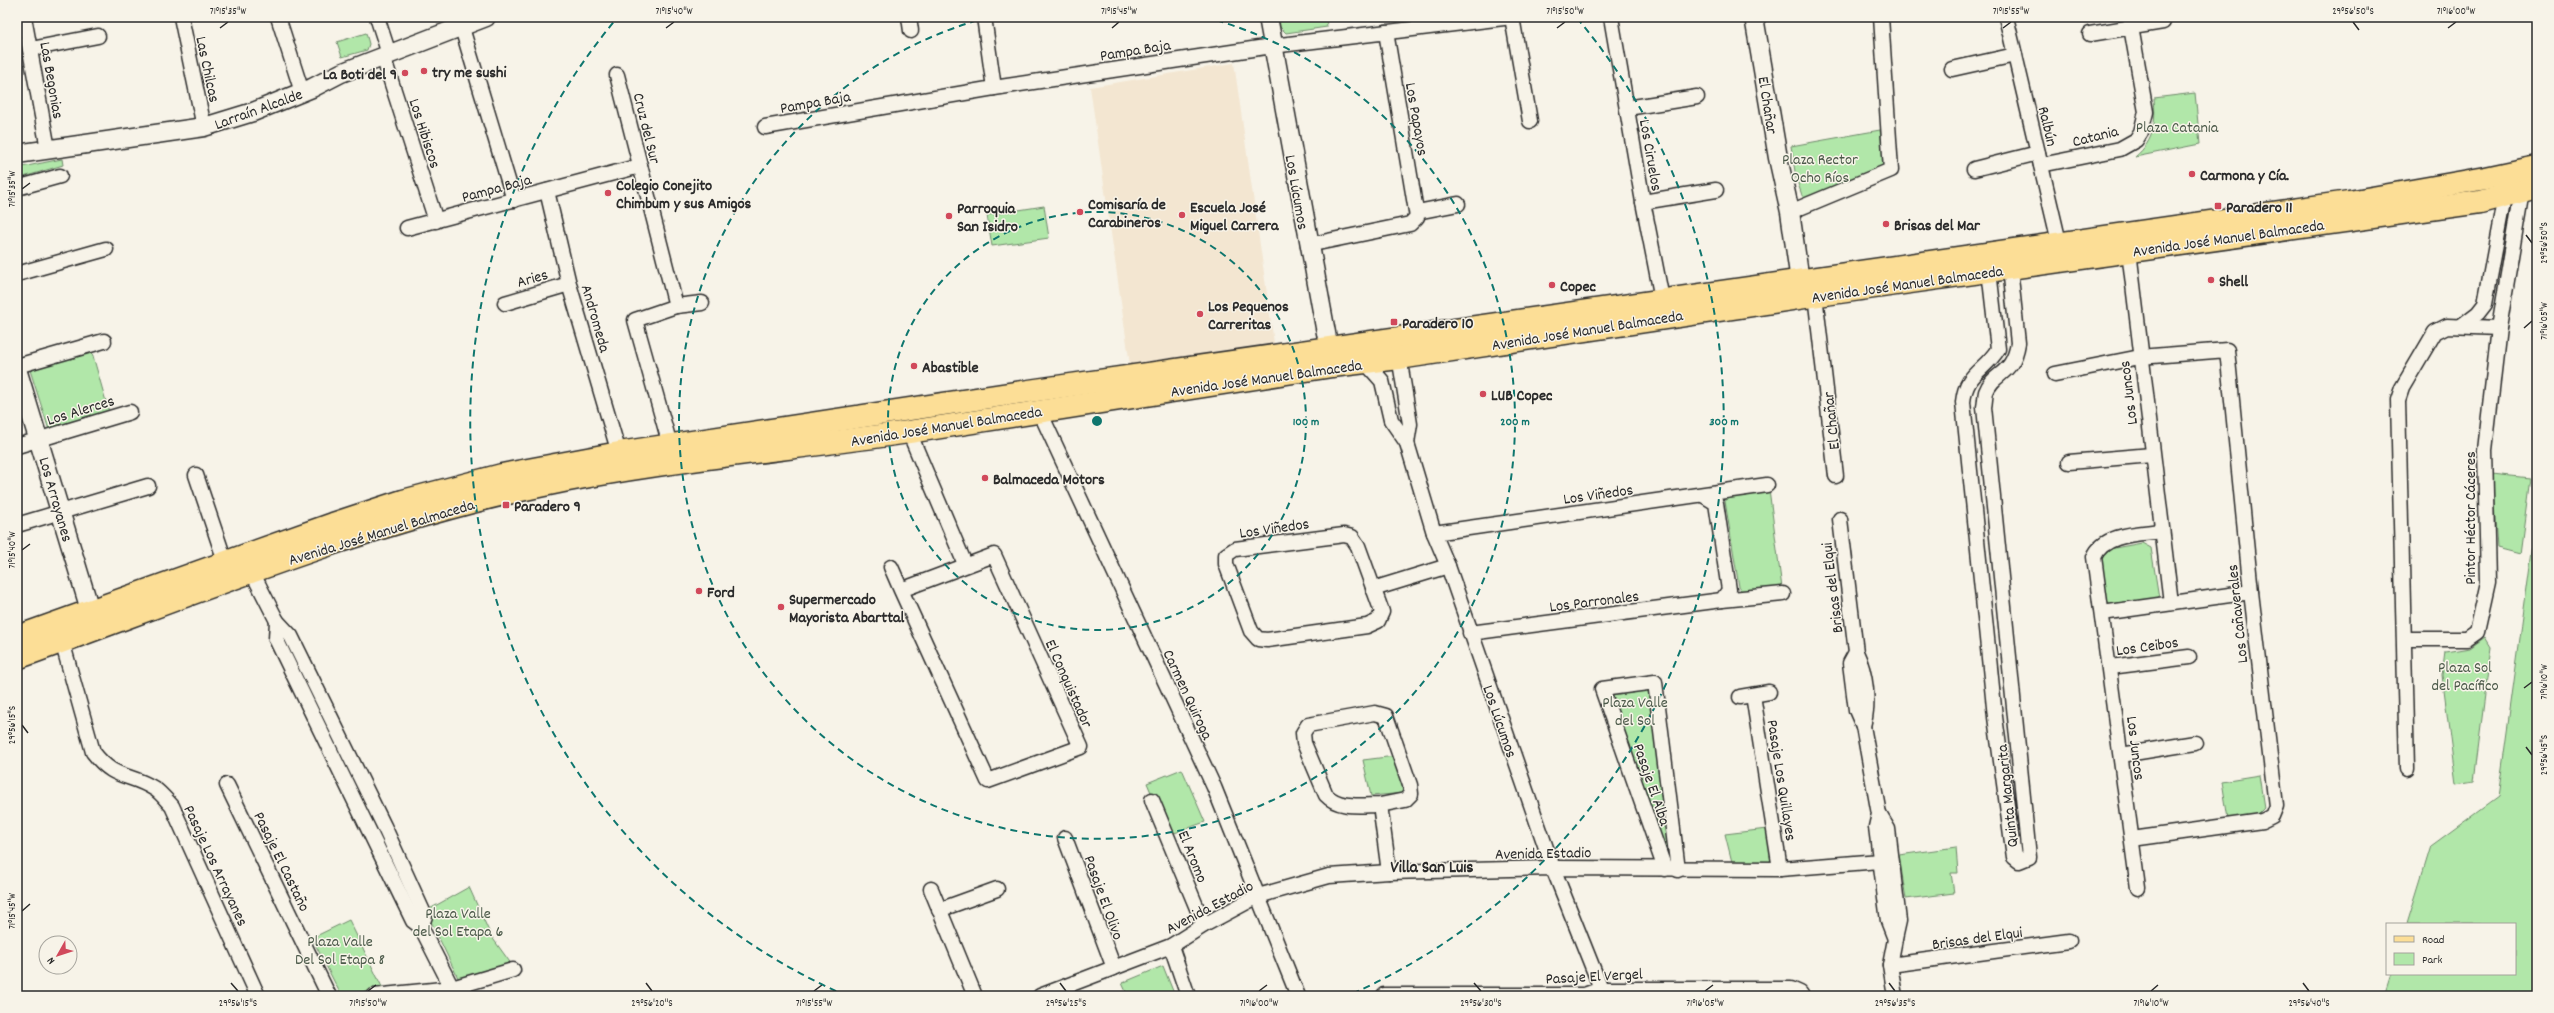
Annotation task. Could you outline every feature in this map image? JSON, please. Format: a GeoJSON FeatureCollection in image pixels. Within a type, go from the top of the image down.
{"type":"FeatureCollection","features":[{"type":"Feature","properties":{"kind":"main road","name":"Avenida José Manuel Balmaceda"},"geometry":{"type":"LineString","coordinates":[[93,620],[225,561],[333,524],[456,486],[502,475],[619,453],[1398,348],[1778,302],[1807,288],[2059,242],[2390,195],[2537,167]]}},
{"type":"Feature","properties":{"kind":"main road","name":"Avenida José Manuel Balmaceda"},"geometry":{"type":"LineString","coordinates":[[17,658],[60,632],[93,620],[252,572],[402,521],[541,486],[675,464],[909,432],[1330,357],[1366,363],[1398,348],[1662,299],[1807,288],[1989,271],[2480,202],[2521,191]]}},
{"type":"Feature","properties":{"kind":"main road","name":"Avenida José Manuel Balmaceda"},"geometry":{"type":"LineString","coordinates":[[17,637],[60,632]]}},
{"type":"Feature","properties":{"kind":"street","name":"Las Begonias"},"geometry":{"type":"LineString","coordinates":[[24,17],[48,149]]}},
{"type":"Feature","properties":{"kind":"street","name":"Las Chilcas"},"geometry":{"type":"LineString","coordinates":[[181,17],[204,127]]}},
{"type":"Feature","properties":{"kind":"street"},"geometry":{"type":"LineString","coordinates":[[278,17],[302,92]]}},
{"type":"Feature","properties":{"kind":"street","name":"Los Hibiscos"},"geometry":{"type":"LineString","coordinates":[[377,17],[386,55],[436,221]]}},
{"type":"Feature","properties":{"kind":"street","name":"Larraín Alcalde"},"geometry":{"type":"LineString","coordinates":[[17,154],[204,127],[253,112],[386,55],[462,28],[484,17]]}},
{"type":"Feature","properties":{"kind":"street"},"geometry":{"type":"LineString","coordinates":[[909,17],[911,31]]}},
{"type":"Feature","properties":{"kind":"street"},"geometry":{"type":"LineString","coordinates":[[984,17],[994,88]]}},
{"type":"Feature","properties":{"kind":"street","name":"Los Lúcumos"},"geometry":{"type":"LineString","coordinates":[[1268,17],[1308,245],[1330,357]]}},
{"type":"Feature","properties":{"kind":"street"},"geometry":{"type":"LineString","coordinates":[[1512,17],[1530,121]]}},
{"type":"Feature","properties":{"kind":"street","name":"Pampa Baja"},"geometry":{"type":"LineString","coordinates":[[765,127],[994,88],[1272,46],[1512,17]]}},
{"type":"Feature","properties":{"kind":"street","name":"Los Ciruelos"},"geometry":{"type":"LineString","coordinates":[[1611,17],[1643,202],[1662,299]]}},
{"type":"Feature","properties":{"kind":"street","name":"El Chañar"},"geometry":{"type":"LineString","coordinates":[[1754,17],[1778,158],[1807,288],[1836,476]]}},
{"type":"Feature","properties":{"kind":"street"},"geometry":{"type":"LineString","coordinates":[[1790,212],[1891,170],[1881,17]]}},
{"type":"Feature","properties":{"kind":"street","name":"Ralbún"},"geometry":{"type":"LineString","coordinates":[[2006,17],[2059,242]]}},
{"type":"Feature","properties":{"kind":"street"},"geometry":{"type":"LineString","coordinates":[[2090,34],[2163,22]]}},
{"type":"Feature","properties":{"kind":"street","name":"Catania"},"geometry":{"type":"LineString","coordinates":[[1974,169],[2120,149],[2136,140],[2141,132],[2146,112],[2131,27]]}},
{"type":"Feature","properties":{"kind":"street"},"geometry":{"type":"LineString","coordinates":[[462,28],[514,200]]}},
{"type":"Feature","properties":{"kind":"street","name":"Los Papayos"},"geometry":{"type":"LineString","coordinates":[[1386,32],[1418,212]]}},
{"type":"Feature","properties":{"kind":"street"},"geometry":{"type":"LineString","coordinates":[[31,50],[98,36]]}},
{"type":"Feature","properties":{"kind":"street"},"geometry":{"type":"LineString","coordinates":[[1952,69],[2015,55]]}},
{"type":"Feature","properties":{"kind":"street","name":"Cruz del Sur"},"geometry":{"type":"LineString","coordinates":[[618,75],[676,306]]}},
{"type":"Feature","properties":{"kind":"street"},"geometry":{"type":"LineString","coordinates":[[1627,108],[1697,97]]}},
{"type":"Feature","properties":{"kind":"street","name":"Pampa Baja"},"geometry":{"type":"LineString","coordinates":[[407,228],[640,166]]}},
{"type":"Feature","properties":{"kind":"street"},"geometry":{"type":"LineString","coordinates":[[17,188],[60,176]]}},
{"type":"Feature","properties":{"kind":"street"},"geometry":{"type":"LineString","coordinates":[[1643,202],[1716,190]]}},
{"type":"Feature","properties":{"kind":"street","name":"Andromeda"},"geometry":{"type":"LineString","coordinates":[[547,191],[569,284],[619,453]]}},
{"type":"Feature","properties":{"kind":"street"},"geometry":{"type":"LineString","coordinates":[[2461,326],[2478,314],[2485,304],[2521,191]]}},
{"type":"Feature","properties":{"kind":"street","name":"Pintor Héctor Cáceres"},"geometry":{"type":"LineString","coordinates":[[2404,639],[2467,639],[2476,632],[2488,582],[2485,450],[2499,328],[2521,191]]}},
{"type":"Feature","properties":{"kind":"street"},"geometry":{"type":"LineString","coordinates":[[1308,245],[1410,224],[1414,222],[1418,212],[1458,204]]}},
{"type":"Feature","properties":{"kind":"street"},"geometry":{"type":"LineString","coordinates":[[17,274],[106,249]]}},
{"type":"Feature","properties":{"kind":"street","name":"Los Juncos"},"geometry":{"type":"LineString","coordinates":[[2129,251],[2140,357],[2171,603]]}},
{"type":"Feature","properties":{"kind":"street","name":"Quinta Margarita"},"geometry":{"type":"LineString","coordinates":[[1989,271],[1998,349],[1994,356],[1968,379],[1964,389],[1963,402],[1995,717],[2014,857],[2018,862],[2029,857],[1984,408],[1986,392],[1991,384],[2010,367],[2016,355],[2018,344],[2010,268]]}},
{"type":"Feature","properties":{"kind":"street","name":"Aries"},"geometry":{"type":"LineString","coordinates":[[505,303],[569,284]]}},
{"type":"Feature","properties":{"kind":"street"},"geometry":{"type":"LineString","coordinates":[[670,445],[636,320],[676,306],[702,303]]}},
{"type":"Feature","properties":{"kind":"street"},"geometry":{"type":"LineString","coordinates":[[2407,770],[2398,400],[2402,388],[2435,332],[2447,326],[2499,328]]}},
{"type":"Feature","properties":{"kind":"street"},"geometry":{"type":"LineString","coordinates":[[17,366],[104,341]]}},
{"type":"Feature","properties":{"kind":"street","name":"Los Lúcumos"},"geometry":{"type":"LineString","coordinates":[[1398,348],[1410,424],[1407,442]]}},
{"type":"Feature","properties":{"kind":"street","name":"Los Cañaverales"},"geometry":{"type":"LineString","coordinates":[[2132,839],[2262,821],[2272,816],[2276,806],[2251,592],[2227,350],[2140,357]]}},
{"type":"Feature","properties":{"kind":"street"},"geometry":{"type":"LineString","coordinates":[[2055,374],[2140,357]]}},
{"type":"Feature","properties":{"kind":"street","name":"Los Lúcumos"},"geometry":{"type":"LineString","coordinates":[[1366,363],[1382,381],[1391,420],[1407,442],[1434,533],[1448,566],[1552,868],[1603,993]]}},
{"type":"Feature","properties":{"kind":"street","name":"Los Arrayanes"},"geometry":{"type":"LineString","coordinates":[[17,369],[40,439],[93,620]]}},
{"type":"Feature","properties":{"kind":"street","name":"Carmen Quiroga"},"geometry":{"type":"LineString","coordinates":[[1039,410],[1214,787],[1298,996]]}},
{"type":"Feature","properties":{"kind":"street","name":"Los Alerces"},"geometry":{"type":"LineString","coordinates":[[17,446],[130,412]]}},
{"type":"Feature","properties":{"kind":"street"},"geometry":{"type":"LineString","coordinates":[[909,432],[965,564]]}},
{"type":"Feature","properties":{"kind":"street"},"geometry":{"type":"LineString","coordinates":[[2069,462],[2152,455]]}},
{"type":"Feature","properties":{"kind":"street"},"geometry":{"type":"LineString","coordinates":[[1969,460],[1990,459]]}},
{"type":"Feature","properties":{"kind":"street"},"geometry":{"type":"LineString","coordinates":[[196,475],[225,561]]}},
{"type":"Feature","properties":{"kind":"street","name":"Los Viñedos"},"geometry":{"type":"LineString","coordinates":[[1434,533],[1703,495],[1767,484]]}},
{"type":"Feature","properties":{"kind":"street"},"geometry":{"type":"LineString","coordinates":[[17,525],[148,486]]}},
{"type":"Feature","properties":{"kind":"street"},"geometry":{"type":"LineString","coordinates":[[1703,495],[1716,503],[1729,590],[1722,600]]}},
{"type":"Feature","properties":{"kind":"street","name":"Brisas del Elqui"},"geometry":{"type":"LineString","coordinates":[[1840,519],[1856,652],[1850,663],[1856,710],[1863,726],[1879,814],[1888,829],[1899,921],[1890,966],[1895,996]]}},
{"type":"Feature","properties":{"kind":"street","name":"Los Juncos"},"geometry":{"type":"LineString","coordinates":[[2138,888],[2110,667],[2094,557],[2097,548],[2117,537],[2162,531]]}},
{"type":"Feature","properties":{"kind":"street","name":"Los Viñedos"},"geometry":{"type":"LineString","coordinates":[[1344,535],[1352,537],[1358,546],[1373,589],[1382,612],[1378,621],[1367,626],[1267,640],[1258,639],[1251,631],[1226,564],[1226,555],[1235,549],[1344,535]]}},
{"type":"Feature","properties":{"kind":"street","name":"El Conquistador"},"geometry":{"type":"LineString","coordinates":[[891,567],[901,590],[988,781],[1081,747],[994,555],[965,564],[901,590]]}},
{"type":"Feature","properties":{"kind":"street"},"geometry":{"type":"LineString","coordinates":[[1373,589],[1448,566]]}},
{"type":"Feature","properties":{"kind":"street"},"geometry":{"type":"LineString","coordinates":[[252,572],[277,621],[291,636],[384,826],[425,916],[421,927]]}},
{"type":"Feature","properties":{"kind":"street"},"geometry":{"type":"LineString","coordinates":[[2102,613],[2251,592]]}},
{"type":"Feature","properties":{"kind":"street","name":"Los Parronales"},"geometry":{"type":"LineString","coordinates":[[1470,633],[1722,600],[1783,594]]}},
{"type":"Feature","properties":{"kind":"street"},"geometry":{"type":"LineString","coordinates":[[1983,596],[2003,594]]}},
{"type":"Feature","properties":{"kind":"street"},"geometry":{"type":"LineString","coordinates":[[277,621],[276,639],[371,831],[413,921],[421,927],[454,992]]}},
{"type":"Feature","properties":{"kind":"street","name":"Pasaje Los Arrayanes"},"geometry":{"type":"LineString","coordinates":[[60,632],[93,752],[102,764],[116,774],[138,780],[156,790],[172,806],[258,996]]}},
{"type":"Feature","properties":{"kind":"street","name":"Los Ceibos"},"geometry":{"type":"LineString","coordinates":[[2110,667],[2189,657]]}},
{"type":"Feature","properties":{"kind":"street","name":"Pasaje El Alba"},"geometry":{"type":"LineString","coordinates":[[1655,682],[1672,870],[1602,688],[1655,682]]}},
{"type":"Feature","properties":{"kind":"street","name":"Pasaje Los Quillayes"},"geometry":{"type":"LineString","coordinates":[[1769,692],[1747,696],[1780,869]]}},
{"type":"Feature","properties":{"kind":"street"},"geometry":{"type":"LineString","coordinates":[[1375,713],[1386,716],[1410,785],[1411,794],[1405,800],[1380,806],[1339,804],[1331,800],[1326,795],[1304,743],[1303,733],[1308,725],[1375,713]]}},
{"type":"Feature","properties":{"kind":"street"},"geometry":{"type":"LineString","coordinates":[[1995,717],[2015,716]]}},
{"type":"Feature","properties":{"kind":"street"},"geometry":{"type":"LineString","coordinates":[[327,741],[340,734]]}},
{"type":"Feature","properties":{"kind":"street"},"geometry":{"type":"LineString","coordinates":[[2121,755],[2195,743]]}},
{"type":"Feature","properties":{"kind":"street","name":"Pasaje El Castaño"},"geometry":{"type":"LineString","coordinates":[[227,785],[329,996]]}},
{"type":"Feature","properties":{"kind":"street","name":"El Aromo"},"geometry":{"type":"LineString","coordinates":[[1152,800],[1204,925]]}},
{"type":"Feature","properties":{"kind":"street"},"geometry":{"type":"LineString","coordinates":[[1380,806],[1389,872]]}},
{"type":"Feature","properties":{"kind":"street","name":"Brisas del Elqui"},"geometry":{"type":"LineString","coordinates":[[1879,814],[1876,827],[1880,861],[1888,921],[1895,939]]}},
{"type":"Feature","properties":{"kind":"street"},"geometry":{"type":"LineString","coordinates":[[371,831],[384,826]]}},
{"type":"Feature","properties":{"kind":"street","name":"Pasaje El Olivo"},"geometry":{"type":"LineString","coordinates":[[1065,838],[1114,968]]}},
{"type":"Feature","properties":{"kind":"street","name":"Avenida Estadio"},"geometry":{"type":"LineString","coordinates":[[1040,996],[1171,946],[1204,925],[1258,896],[1329,876],[1389,872],[1552,868],[1672,870],[1780,869],[1880,861]]}},
{"type":"Feature","properties":{"kind":"street"},"geometry":{"type":"LineString","coordinates":[[931,889],[975,996]]}},
{"type":"Feature","properties":{"kind":"street"},"geometry":{"type":"LineString","coordinates":[[939,910],[997,889]]}},
{"type":"Feature","properties":{"kind":"street","name":"Brisas del Elqui"},"geometry":{"type":"LineString","coordinates":[[1890,966],[2069,941]]}},
{"type":"Feature","properties":{"kind":"street"},"geometry":{"type":"LineString","coordinates":[[1171,946],[1188,996]]}},
{"type":"Feature","properties":{"kind":"street"},"geometry":{"type":"LineString","coordinates":[[374,996],[454,992],[513,970]]}},
{"type":"Feature","properties":{"kind":"street","name":"Pasaje El Vergel"},"geometry":{"type":"LineString","coordinates":[[1384,995],[1584,995],[1603,993],[1791,989],[1800,993],[1802,996]]}},
{"type":"Feature","properties":{"kind":"shaded area","name":"Escuela José Miguel Carrera"},"geometry":{"type":"Polygon","coordinates":[[[1234,63],[1274,343],[1130,365],[1090,87],[1234,63]]]}},
{"type":"Feature","properties":{"kind":"green space"},"geometry":{"type":"Polygon","coordinates":[[[1279,17],[1326,17],[1327,27],[1286,33],[1280,27],[1279,17]]]}},
{"type":"Feature","properties":{"kind":"green space"},"geometry":{"type":"Polygon","coordinates":[[[366,33],[369,44],[367,50],[342,57],[337,42],[366,33]]]}},
{"type":"Feature","properties":{"kind":"green space","name":"Plaza Catania"},"geometry":{"type":"Polygon","coordinates":[[[2195,93],[2200,144],[2135,157],[2147,144],[2153,130],[2155,115],[2154,98],[2195,93]]]}},
{"type":"Feature","properties":{"kind":"green space","name":"Plaza Rector Ocho Ríos"},"geometry":{"type":"Polygon","coordinates":[[[1880,130],[1885,168],[1804,201],[1796,178],[1791,146],[1880,130]]]}},
{"type":"Feature","properties":{"kind":"green space"},"geometry":{"type":"Polygon","coordinates":[[[62,159],[63,165],[17,179],[17,168],[62,159]]]}},
{"type":"Feature","properties":{"kind":"green space"},"geometry":{"type":"Polygon","coordinates":[[[1044,206],[1049,238],[992,246],[987,215],[1044,206]]]}},
{"type":"Feature","properties":{"kind":"green space"},"geometry":{"type":"Polygon","coordinates":[[[91,349],[109,412],[49,430],[29,367],[91,349]]]}},
{"type":"Feature","properties":{"kind":"green space"},"geometry":{"type":"Polygon","coordinates":[[[2492,474],[2530,478],[2520,554],[2497,548],[2492,474]]]}},
{"type":"Feature","properties":{"kind":"green space"},"geometry":{"type":"Polygon","coordinates":[[[1769,489],[1782,588],[1740,593],[1724,495],[1769,489]]]}},
{"type":"Feature","properties":{"kind":"green space"},"geometry":{"type":"Polygon","coordinates":[[[2537,515],[2537,996],[2385,996],[2392,975],[2516,975],[2516,923],[2407,923],[2431,846],[2498,797],[2537,515]]]}},
{"type":"Feature","properties":{"kind":"green space"},"geometry":{"type":"Polygon","coordinates":[[[2142,543],[2151,548],[2159,598],[2111,608],[2105,604],[2099,558],[2104,550],[2142,543]]]}},
{"type":"Feature","properties":{"kind":"green space","name":"Plaza Sol del Pacífico"},"geometry":{"type":"Polygon","coordinates":[[[2485,637],[2491,647],[2474,781],[2456,784],[2442,675],[2445,652],[2470,648],[2485,637]]]}},
{"type":"Feature","properties":{"kind":"green space","name":"Plaza Valle del Sol"},"geometry":{"type":"Polygon","coordinates":[[[1650,689],[1673,855],[1667,856],[1612,696],[1650,689]]]}},
{"type":"Feature","properties":{"kind":"green space"},"geometry":{"type":"Polygon","coordinates":[[[1395,756],[1404,793],[1371,796],[1363,760],[1395,756]]]}},
{"type":"Feature","properties":{"kind":"green space"},"geometry":{"type":"Polygon","coordinates":[[[1182,769],[1205,822],[1169,835],[1147,783],[1182,769]]]}},
{"type":"Feature","properties":{"kind":"green space"},"geometry":{"type":"Polygon","coordinates":[[[2259,775],[2264,808],[2258,814],[2228,819],[2222,781],[2259,775]]]}},
{"type":"Feature","properties":{"kind":"green space"},"geometry":{"type":"Polygon","coordinates":[[[1767,829],[1774,862],[1732,862],[1725,834],[1767,829]]]}},
{"type":"Feature","properties":{"kind":"green space"},"geometry":{"type":"Polygon","coordinates":[[[1956,847],[1958,873],[1951,873],[1954,893],[1906,899],[1899,855],[1956,847]]]}},
{"type":"Feature","properties":{"kind":"green space","name":"Plaza Valle del Sol Etapa 6"},"geometry":{"type":"Polygon","coordinates":[[[469,887],[491,936],[512,965],[459,980],[426,911],[469,887]]]}},
{"type":"Feature","properties":{"kind":"green space","name":"Plaza Valle Del Sol Etapa 8"},"geometry":{"type":"Polygon","coordinates":[[[349,920],[384,991],[340,993],[312,938],[349,920]]]}},
{"type":"Feature","properties":{"kind":"green space"},"geometry":{"type":"Polygon","coordinates":[[[1163,966],[1175,996],[1128,996],[1122,983],[1163,966]]]}},
{"type":"Feature","properties":{"kind":"place","name":"try me sushi"},"geometry":{"type":"Point","coordinates":[424,71]}},
{"type":"Feature","properties":{"kind":"place","name":"La Boti del 9"},"geometry":{"type":"Point","coordinates":[405,73]}},
{"type":"Feature","properties":{"kind":"place","name":"Carmona y Cía."},"geometry":{"type":"Point","coordinates":[2192,174]}},
{"type":"Feature","properties":{"kind":"place","name":"Colegio Conejito Chimbum y sus Amigos"},"geometry":{"type":"Point","coordinates":[608,193]}},
{"type":"Feature","properties":{"kind":"place","name":"Paradero 11"},"geometry":{"type":"Point","coordinates":[2218,206]}},
{"type":"Feature","properties":{"kind":"place","name":"Comisaría de Carabineros"},"geometry":{"type":"Point","coordinates":[1080,212]}},
{"type":"Feature","properties":{"kind":"place","name":"Escuela José Miguel Carrera"},"geometry":{"type":"Point","coordinates":[1182,215]}},
{"type":"Feature","properties":{"kind":"place","name":"Parroquia San Isidro"},"geometry":{"type":"Point","coordinates":[949,216]}},
{"type":"Feature","properties":{"kind":"place","name":"Brisas del Mar"},"geometry":{"type":"Point","coordinates":[1886,224]}},
{"type":"Feature","properties":{"kind":"place","name":"Shell"},"geometry":{"type":"Point","coordinates":[2211,280]}},
{"type":"Feature","properties":{"kind":"place","name":"Copec"},"geometry":{"type":"Point","coordinates":[1552,285]}},
{"type":"Feature","properties":{"kind":"place","name":"Los Pequenos Carreritas"},"geometry":{"type":"Point","coordinates":[1200,314]}},
{"type":"Feature","properties":{"kind":"place","name":"Paradero 10"},"geometry":{"type":"Point","coordinates":[1394,322]}},
{"type":"Feature","properties":{"kind":"place","name":"Abastible"},"geometry":{"type":"Point","coordinates":[914,366]}},
{"type":"Feature","properties":{"kind":"place","name":"LUB Copec"},"geometry":{"type":"Point","coordinates":[1483,394]}},
{"type":"Feature","properties":{"kind":"place","name":"Balmaceda Motors"},"geometry":{"type":"Point","coordinates":[985,478]}},
{"type":"Feature","properties":{"kind":"place","name":"Paradero 9"},"geometry":{"type":"Point","coordinates":[506,505]}},
{"type":"Feature","properties":{"kind":"place","name":"Ford"},"geometry":{"type":"Point","coordinates":[699,591]}},
{"type":"Feature","properties":{"kind":"place","name":"Supermercado Mayorista Abarttal"},"geometry":{"type":"Point","coordinates":[781,607]}},
{"type":"Feature","properties":{"kind":"district","name":"Villa San Luis"},"geometry":{"type":"Point","coordinates":[1432,866]}}]}
